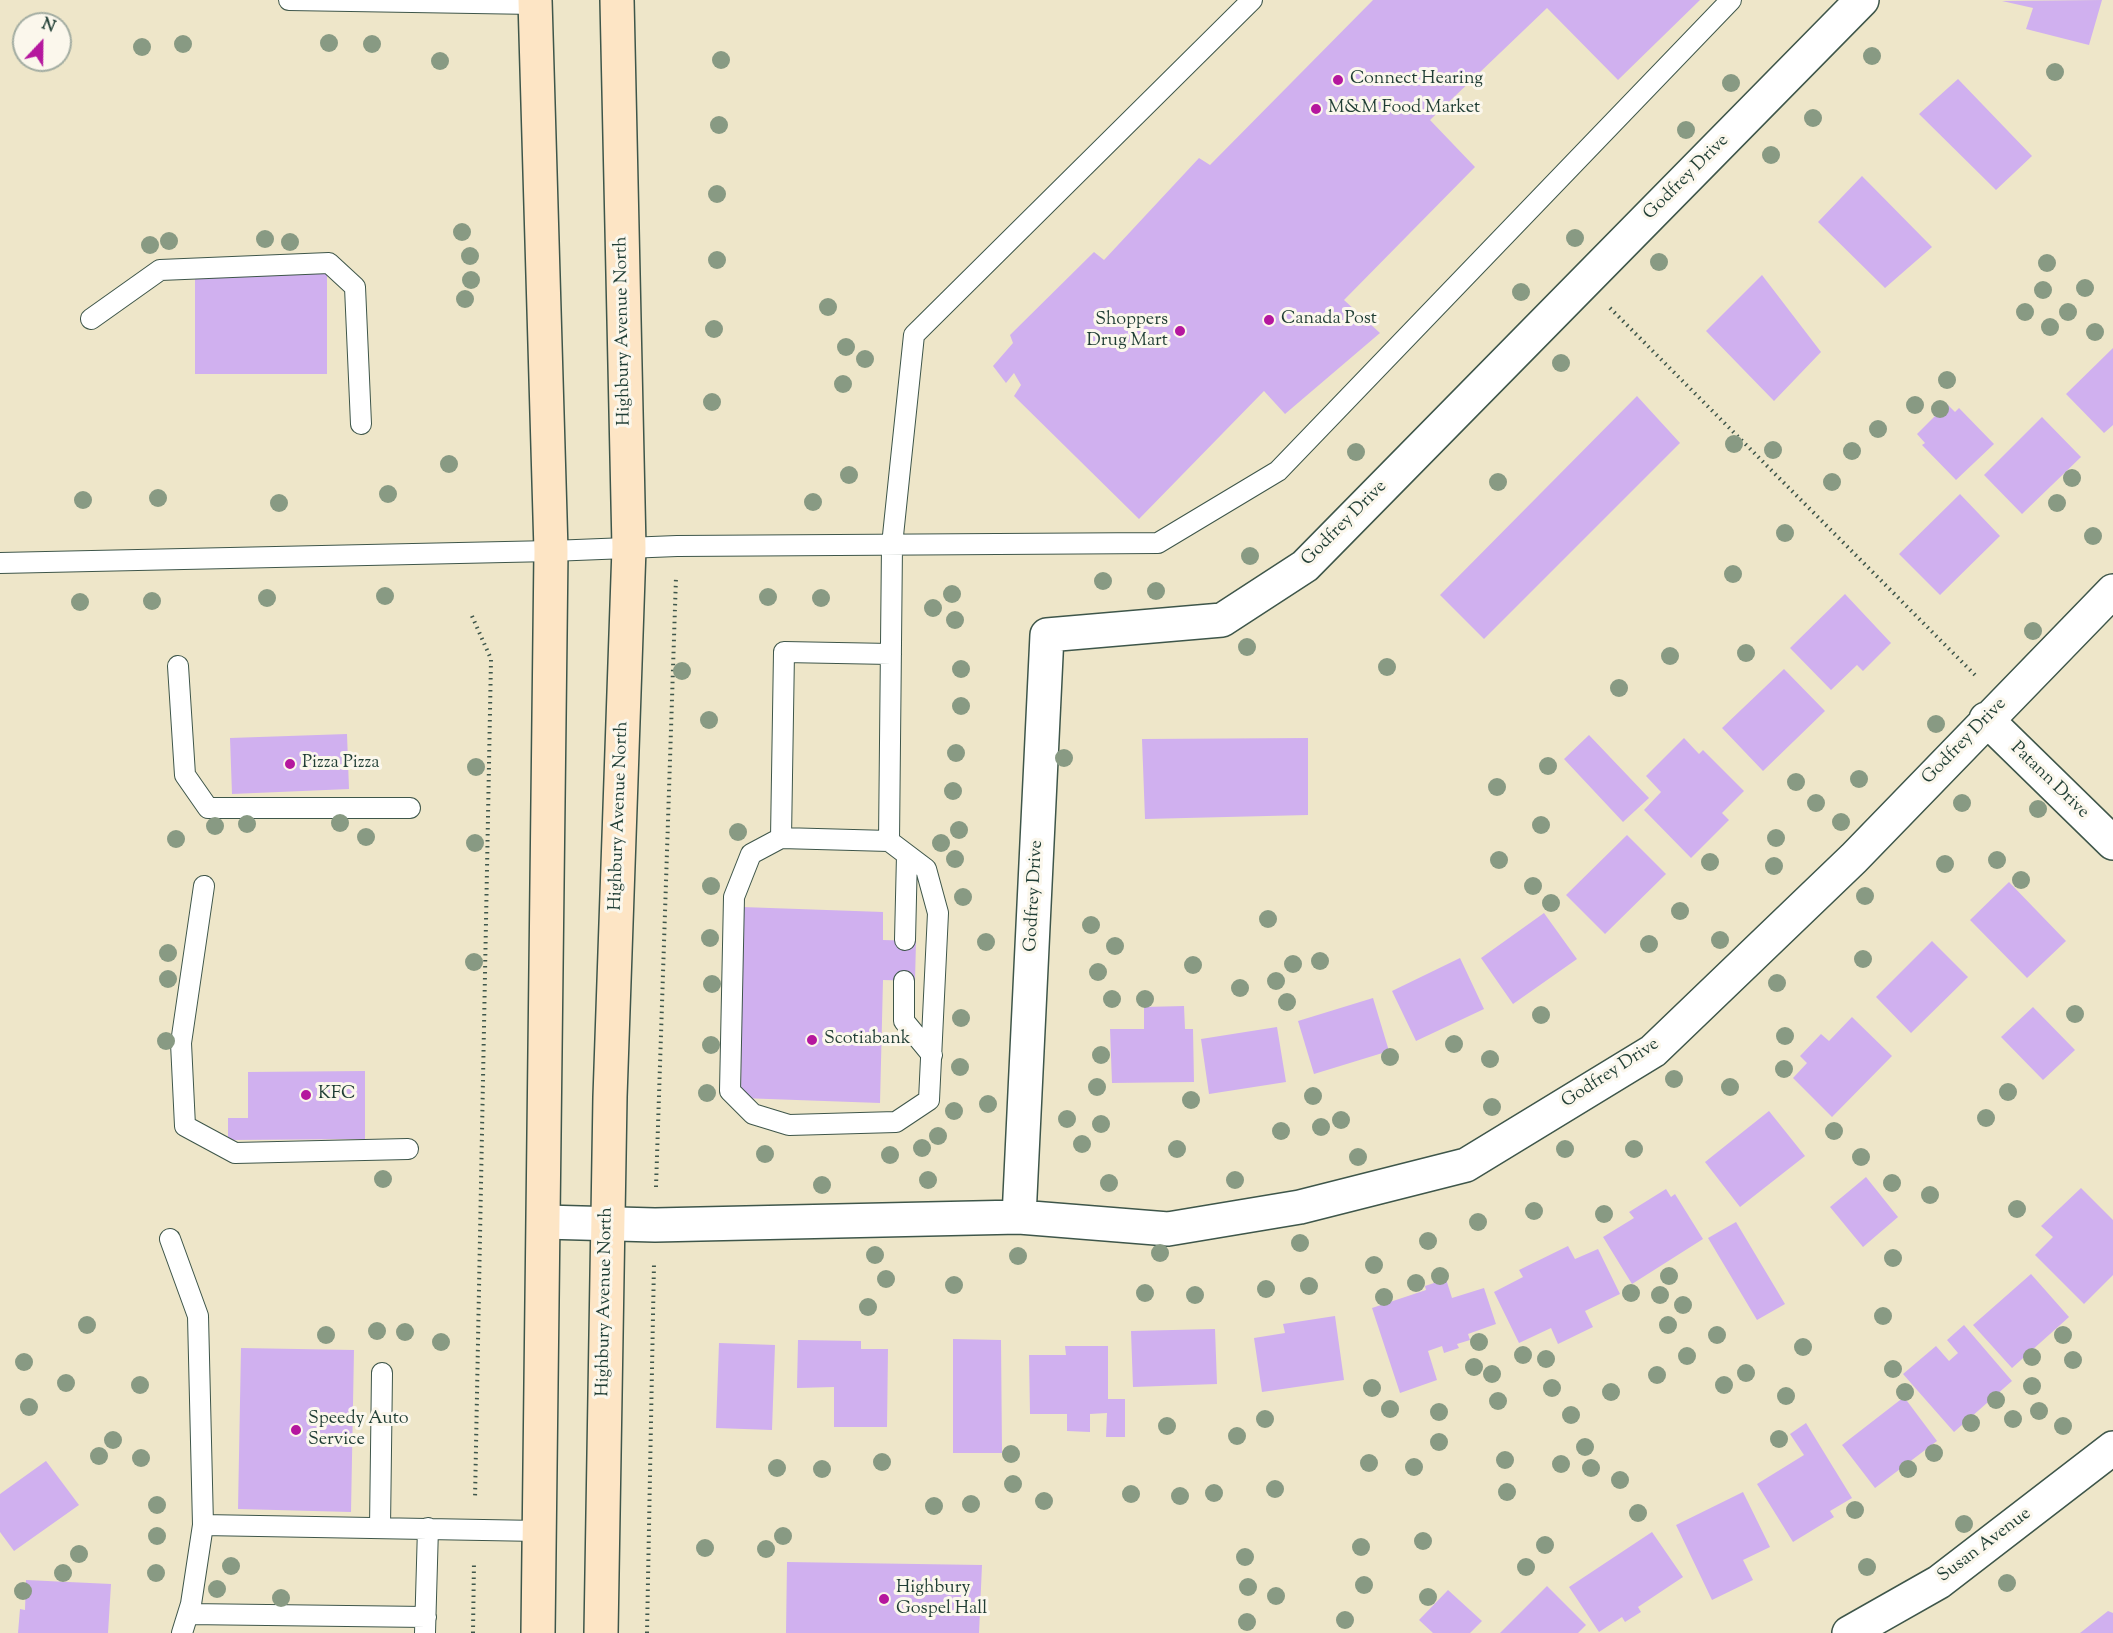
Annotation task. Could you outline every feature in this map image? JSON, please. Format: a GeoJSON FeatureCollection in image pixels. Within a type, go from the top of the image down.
{"type":"FeatureCollection","features":[{"type":"Feature","properties":{"kind":"main road","name":"Highbury Avenue North"},"geometry":{"type":"LineString","coordinates":[[601,1633],[608,1224],[629,548],[617,0]]}},
{"type":"Feature","properties":{"kind":"main road"},"geometry":{"type":"LineString","coordinates":[[535,2],[551,551],[538,1633]]}},
{"type":"Feature","properties":{"kind":"street","name":"Godfrey Drive"},"geometry":{"type":"LineString","coordinates":[[1019,1217],[1047,635],[1222,620],[1305,566],[1862,0]]}},
{"type":"Feature","properties":{"kind":"street","name":"Godfrey Drive"},"geometry":{"type":"LineString","coordinates":[[544,1222],[655,1225],[1019,1217],[1168,1229],[1300,1207],[1466,1165],[1653,1051],[1854,858],[1994,711],[2113,591]]}},
{"type":"Feature","properties":{"kind":"street","name":"Patann Drive"},"geometry":{"type":"LineString","coordinates":[[1994,711],[2113,843]]}},
{"type":"Feature","properties":{"kind":"street","name":"Susan Avenue"},"geometry":{"type":"LineString","coordinates":[[1849,1633],[1939,1582],[2113,1448]]}},
{"type":"Feature","properties":{"kind":"lane"},"geometry":{"type":"LineString","coordinates":[[289,0],[535,2]]}},
{"type":"Feature","properties":{"kind":"lane"},"geometry":{"type":"LineString","coordinates":[[889,841],[892,545],[914,335],[1252,0]]}},
{"type":"Feature","properties":{"kind":"lane"},"geometry":{"type":"LineString","coordinates":[[0,563],[551,551],[677,546],[1158,543],[1278,471],[1731,0]]}},
{"type":"Feature","properties":{"kind":"lane"},"geometry":{"type":"LineString","coordinates":[[91,319],[160,270],[329,263],[355,287],[360,424]]}},
{"type":"Feature","properties":{"kind":"lane"},"geometry":{"type":"LineString","coordinates":[[781,838],[784,652],[891,654]]}},
{"type":"Feature","properties":{"kind":"lane"},"geometry":{"type":"LineString","coordinates":[[178,666],[185,775],[208,808],[410,808]]}},
{"type":"Feature","properties":{"kind":"lane"},"geometry":{"type":"LineString","coordinates":[[781,838],[889,841],[926,869],[938,913],[929,1100],[896,1122],[789,1125],[753,1114],[730,1091],[734,897],[751,854],[781,838]]}},
{"type":"Feature","properties":{"kind":"lane"},"geometry":{"type":"LineString","coordinates":[[905,940],[907,855]]}},
{"type":"Feature","properties":{"kind":"lane"},"geometry":{"type":"LineString","coordinates":[[204,886],[181,1043],[185,1126],[235,1153],[408,1149]]}},
{"type":"Feature","properties":{"kind":"lane"},"geometry":{"type":"LineString","coordinates":[[904,981],[904,1021],[932,1055]]}},
{"type":"Feature","properties":{"kind":"lane"},"geometry":{"type":"LineString","coordinates":[[170,1239],[198,1316],[203,1525],[185,1624],[426,1625],[428,1528]]}},
{"type":"Feature","properties":{"kind":"lane"},"geometry":{"type":"LineString","coordinates":[[380,1527],[382,1373]]}},
{"type":"Feature","properties":{"kind":"lane"},"geometry":{"type":"LineString","coordinates":[[203,1525],[539,1531]]}},
{"type":"Feature","properties":{"kind":"path"},"geometry":{"type":"LineString","coordinates":[[1584,282],[1994,711]]}},
{"type":"Feature","properties":{"kind":"path"},"geometry":{"type":"LineString","coordinates":[[647,1633],[655,1225],[677,546]]}},
{"type":"Feature","properties":{"kind":"path"},"geometry":{"type":"LineString","coordinates":[[472,616],[491,659],[473,1633]]}},
{"type":"Feature","properties":{"kind":"building"},"geometry":{"type":"Polygon","coordinates":[[[1373,0],[1700,0],[1618,80],[1547,8],[1430,120],[1475,167],[1344,300],[1380,333],[1285,414],[1264,391],[1139,519],[1014,396],[1021,385],[1014,373],[1006,383],[993,366],[1013,343],[1010,335],[1094,252],[1104,260],[1199,158],[1210,165],[1373,0]]]}},
{"type":"Feature","properties":{"kind":"building"},"geometry":{"type":"Polygon","coordinates":[[[2102,0],[2089,45],[2026,29],[2033,8],[2002,1],[2102,0]]]}},
{"type":"Feature","properties":{"kind":"building"},"geometry":{"type":"Polygon","coordinates":[[[1958,79],[2032,156],[1996,190],[1919,114],[1958,79]]]}},
{"type":"Feature","properties":{"kind":"building"},"geometry":{"type":"Polygon","coordinates":[[[1862,176],[1932,247],[1885,288],[1818,222],[1862,176]]]}},
{"type":"Feature","properties":{"kind":"building"},"geometry":{"type":"Polygon","coordinates":[[[195,271],[327,271],[327,374],[195,374],[195,271]]]}},
{"type":"Feature","properties":{"kind":"building"},"geometry":{"type":"Polygon","coordinates":[[[1762,275],[1821,352],[1774,401],[1706,331],[1762,275]]]}},
{"type":"Feature","properties":{"kind":"building"},"geometry":{"type":"Polygon","coordinates":[[[2113,348],[2113,425],[2104,433],[2066,394],[2113,348]]]}},
{"type":"Feature","properties":{"kind":"building"},"geometry":{"type":"Polygon","coordinates":[[[1637,396],[1680,443],[1484,639],[1440,595],[1637,396]]]}},
{"type":"Feature","properties":{"kind":"building"},"geometry":{"type":"Polygon","coordinates":[[[1947,404],[1955,412],[1959,408],[1994,444],[1956,480],[1922,445],[1925,443],[1917,434],[1947,404]]]}},
{"type":"Feature","properties":{"kind":"building"},"geometry":{"type":"Polygon","coordinates":[[[2042,417],[2081,457],[2022,514],[1984,475],[2042,417]]]}},
{"type":"Feature","properties":{"kind":"building"},"geometry":{"type":"Polygon","coordinates":[[[1960,494],[2000,536],[1940,595],[1899,554],[1960,494]]]}},
{"type":"Feature","properties":{"kind":"building"},"geometry":{"type":"Polygon","coordinates":[[[1845,594],[1891,643],[1863,671],[1857,665],[1831,690],[1790,648],[1845,594]]]}},
{"type":"Feature","properties":{"kind":"building"},"geometry":{"type":"Polygon","coordinates":[[[1784,669],[1825,711],[1763,771],[1722,728],[1784,669]]]}},
{"type":"Feature","properties":{"kind":"building","name":"Pizza Pizza"},"geometry":{"type":"Polygon","coordinates":[[[347,734],[349,789],[232,794],[230,738],[347,734]]]}},
{"type":"Feature","properties":{"kind":"building"},"geometry":{"type":"Polygon","coordinates":[[[1589,735],[1649,798],[1623,822],[1564,759],[1589,735]]]}},
{"type":"Feature","properties":{"kind":"building"},"geometry":{"type":"Polygon","coordinates":[[[1308,738],[1308,815],[1145,819],[1142,739],[1308,738]]]}},
{"type":"Feature","properties":{"kind":"building"},"geometry":{"type":"Polygon","coordinates":[[[1684,738],[1699,754],[1703,750],[1744,791],[1722,813],[1729,820],[1691,858],[1644,810],[1661,792],[1646,776],[1684,738]]]}},
{"type":"Feature","properties":{"kind":"building"},"geometry":{"type":"Polygon","coordinates":[[[1627,835],[1666,874],[1605,934],[1566,895],[1627,835]]]}},
{"type":"Feature","properties":{"kind":"building"},"geometry":{"type":"Polygon","coordinates":[[[2009,882],[2066,941],[2027,978],[1970,920],[2009,882]]]}},
{"type":"Feature","properties":{"kind":"building","name":"Scotiabank"},"geometry":{"type":"Polygon","coordinates":[[[742,907],[883,912],[883,940],[916,941],[915,981],[883,980],[880,1103],[741,1098],[742,907]]]}},
{"type":"Feature","properties":{"kind":"building"},"geometry":{"type":"Polygon","coordinates":[[[1544,913],[1577,959],[1513,1004],[1481,958],[1544,913]]]}},
{"type":"Feature","properties":{"kind":"building"},"geometry":{"type":"Polygon","coordinates":[[[1932,941],[1968,977],[1911,1033],[1876,997],[1932,941]]]}},
{"type":"Feature","properties":{"kind":"building"},"geometry":{"type":"Polygon","coordinates":[[[1460,958],[1484,1009],[1416,1041],[1392,991],[1460,958]]]}},
{"type":"Feature","properties":{"kind":"building"},"geometry":{"type":"Polygon","coordinates":[[[1373,998],[1389,1051],[1314,1074],[1298,1021],[1373,998]]]}},
{"type":"Feature","properties":{"kind":"building"},"geometry":{"type":"Polygon","coordinates":[[[1184,1006],[1185,1029],[1193,1029],[1194,1082],[1112,1083],[1110,1029],[1144,1029],[1144,1007],[1184,1006]]]}},
{"type":"Feature","properties":{"kind":"building"},"geometry":{"type":"Polygon","coordinates":[[[2033,1007],[2075,1050],[2043,1080],[2001,1037],[2033,1007]]]}},
{"type":"Feature","properties":{"kind":"building"},"geometry":{"type":"Polygon","coordinates":[[[1852,1017],[1892,1056],[1832,1117],[1793,1078],[1807,1063],[1800,1056],[1821,1034],[1829,1041],[1852,1017]]]}},
{"type":"Feature","properties":{"kind":"building"},"geometry":{"type":"Polygon","coordinates":[[[1277,1027],[1286,1082],[1209,1094],[1201,1039],[1277,1027]]]}},
{"type":"Feature","properties":{"kind":"building","name":"KFC"},"geometry":{"type":"Polygon","coordinates":[[[365,1071],[365,1139],[228,1140],[228,1118],[248,1118],[248,1072],[365,1071]]]}},
{"type":"Feature","properties":{"kind":"building"},"geometry":{"type":"Polygon","coordinates":[[[1769,1111],[1805,1156],[1740,1207],[1705,1162],[1769,1111]]]}},
{"type":"Feature","properties":{"kind":"building"},"geometry":{"type":"Polygon","coordinates":[[[1866,1177],[1898,1217],[1863,1247],[1830,1207],[1866,1177]]]}},
{"type":"Feature","properties":{"kind":"building"},"geometry":{"type":"Polygon","coordinates":[[[2081,1188],[2113,1220],[2113,1275],[2084,1304],[2035,1255],[2053,1237],[2041,1226],[2081,1188]]]}},
{"type":"Feature","properties":{"kind":"building"},"geometry":{"type":"Polygon","coordinates":[[[1666,1189],[1671,1197],[1675,1194],[1703,1239],[1632,1284],[1603,1237],[1634,1218],[1629,1212],[1666,1189]]]}},
{"type":"Feature","properties":{"kind":"building"},"geometry":{"type":"Polygon","coordinates":[[[1736,1222],[1785,1304],[1757,1320],[1708,1238],[1736,1222]]]}},
{"type":"Feature","properties":{"kind":"building"},"geometry":{"type":"Polygon","coordinates":[[[1568,1246],[1575,1259],[1598,1249],[1620,1294],[1585,1311],[1593,1327],[1558,1344],[1551,1328],[1519,1343],[1494,1292],[1523,1277],[1519,1270],[1568,1246]]]}},
{"type":"Feature","properties":{"kind":"building"},"geometry":{"type":"Polygon","coordinates":[[[2031,1274],[2069,1317],[2012,1368],[1973,1325],[2031,1274]]]}},
{"type":"Feature","properties":{"kind":"building"},"geometry":{"type":"Polygon","coordinates":[[[1446,1279],[1452,1298],[1484,1288],[1496,1324],[1468,1334],[1470,1340],[1457,1344],[1459,1348],[1444,1353],[1442,1346],[1428,1351],[1437,1380],[1400,1393],[1372,1308],[1426,1290],[1425,1286],[1446,1279]]]}},
{"type":"Feature","properties":{"kind":"building"},"geometry":{"type":"Polygon","coordinates":[[[1335,1316],[1344,1380],[1262,1392],[1254,1338],[1285,1333],[1283,1324],[1335,1316]]]}},
{"type":"Feature","properties":{"kind":"building"},"geometry":{"type":"Polygon","coordinates":[[[1964,1325],[2012,1381],[1954,1432],[1903,1374],[1936,1346],[1949,1361],[1958,1353],[1947,1340],[1964,1325]]]}},
{"type":"Feature","properties":{"kind":"building"},"geometry":{"type":"Polygon","coordinates":[[[1215,1329],[1217,1384],[1133,1387],[1131,1331],[1215,1329]]]}},
{"type":"Feature","properties":{"kind":"building"},"geometry":{"type":"Polygon","coordinates":[[[953,1339],[1001,1340],[1002,1453],[953,1453],[953,1339]]]}},
{"type":"Feature","properties":{"kind":"building"},"geometry":{"type":"Polygon","coordinates":[[[798,1340],[861,1341],[861,1349],[888,1349],[887,1427],[834,1427],[834,1387],[797,1388],[798,1340]]]}},
{"type":"Feature","properties":{"kind":"building"},"geometry":{"type":"Polygon","coordinates":[[[719,1343],[775,1345],[772,1430],[716,1428],[719,1343]]]}},
{"type":"Feature","properties":{"kind":"building"},"geometry":{"type":"Polygon","coordinates":[[[1065,1346],[1108,1346],[1108,1399],[1125,1399],[1125,1437],[1106,1437],[1107,1413],[1090,1414],[1090,1432],[1067,1431],[1067,1414],[1030,1414],[1029,1355],[1066,1355],[1065,1346]]]}},
{"type":"Feature","properties":{"kind":"building","name":"Speedy Auto Service"},"geometry":{"type":"Polygon","coordinates":[[[241,1348],[354,1350],[351,1512],[238,1509],[241,1348]]]}},
{"type":"Feature","properties":{"kind":"building"},"geometry":{"type":"Polygon","coordinates":[[[1904,1397],[1937,1441],[1875,1488],[1842,1445],[1904,1397]]]}},
{"type":"Feature","properties":{"kind":"building"},"geometry":{"type":"Polygon","coordinates":[[[1806,1423],[1852,1498],[1830,1511],[1834,1517],[1793,1542],[1757,1484],[1804,1455],[1790,1434],[1806,1423]]]}},
{"type":"Feature","properties":{"kind":"building"},"geometry":{"type":"Polygon","coordinates":[[[46,1461],[79,1505],[14,1551],[0,1532],[0,1494],[46,1461]]]}},
{"type":"Feature","properties":{"kind":"building"},"geometry":{"type":"Polygon","coordinates":[[[1743,1492],[1770,1547],[1743,1560],[1753,1580],[1712,1600],[1676,1525],[1743,1492]]]}},
{"type":"Feature","properties":{"kind":"building"},"geometry":{"type":"Polygon","coordinates":[[[1652,1532],[1683,1577],[1638,1607],[1641,1612],[1625,1622],[1622,1617],[1599,1632],[1569,1587],[1652,1532]]]}},
{"type":"Feature","properties":{"kind":"building","name":"Highbury Gospel Hall"},"geometry":{"type":"Polygon","coordinates":[[[787,1562],[982,1565],[979,1633],[786,1633],[787,1562]]]}},
{"type":"Feature","properties":{"kind":"building"},"geometry":{"type":"Polygon","coordinates":[[[26,1580],[111,1584],[108,1633],[18,1633],[20,1609],[25,1610],[26,1580]]]}},
{"type":"Feature","properties":{"kind":"building"},"geometry":{"type":"Polygon","coordinates":[[[1547,1586],[1586,1625],[1578,1633],[1500,1633],[1547,1586]]]}},
{"type":"Feature","properties":{"kind":"building"},"geometry":{"type":"Polygon","coordinates":[[[1448,1590],[1482,1621],[1470,1633],[1433,1633],[1419,1620],[1448,1590]]]}},
{"type":"Feature","properties":{"kind":"building"},"geometry":{"type":"Polygon","coordinates":[[[2108,1611],[2113,1613],[2113,1633],[2080,1633],[2108,1611]]]}},
{"type":"Feature","properties":{"kind":"place","name":"Connect Hearing"},"geometry":{"type":"Point","coordinates":[1338,80]}},
{"type":"Feature","properties":{"kind":"place","name":"M&M Food Market"},"geometry":{"type":"Point","coordinates":[1316,109]}},
{"type":"Feature","properties":{"kind":"place","name":"Canada Post"},"geometry":{"type":"Point","coordinates":[1269,320]}},
{"type":"Feature","properties":{"kind":"place","name":"Shoppers Drug Mart"},"geometry":{"type":"Point","coordinates":[1180,331]}},
{"type":"Feature","properties":{"kind":"place","name":"Pizza Pizza"},"geometry":{"type":"Point","coordinates":[290,764]}},
{"type":"Feature","properties":{"kind":"place","name":"Scotiabank"},"geometry":{"type":"Point","coordinates":[812,1040]}},
{"type":"Feature","properties":{"kind":"place","name":"KFC"},"geometry":{"type":"Point","coordinates":[306,1095]}},
{"type":"Feature","properties":{"kind":"place","name":"Speedy Auto Service"},"geometry":{"type":"Point","coordinates":[296,1430]}},
{"type":"Feature","properties":{"kind":"place","name":"Highbury Gospel Hall"},"geometry":{"type":"Point","coordinates":[884,1599]}}]}
